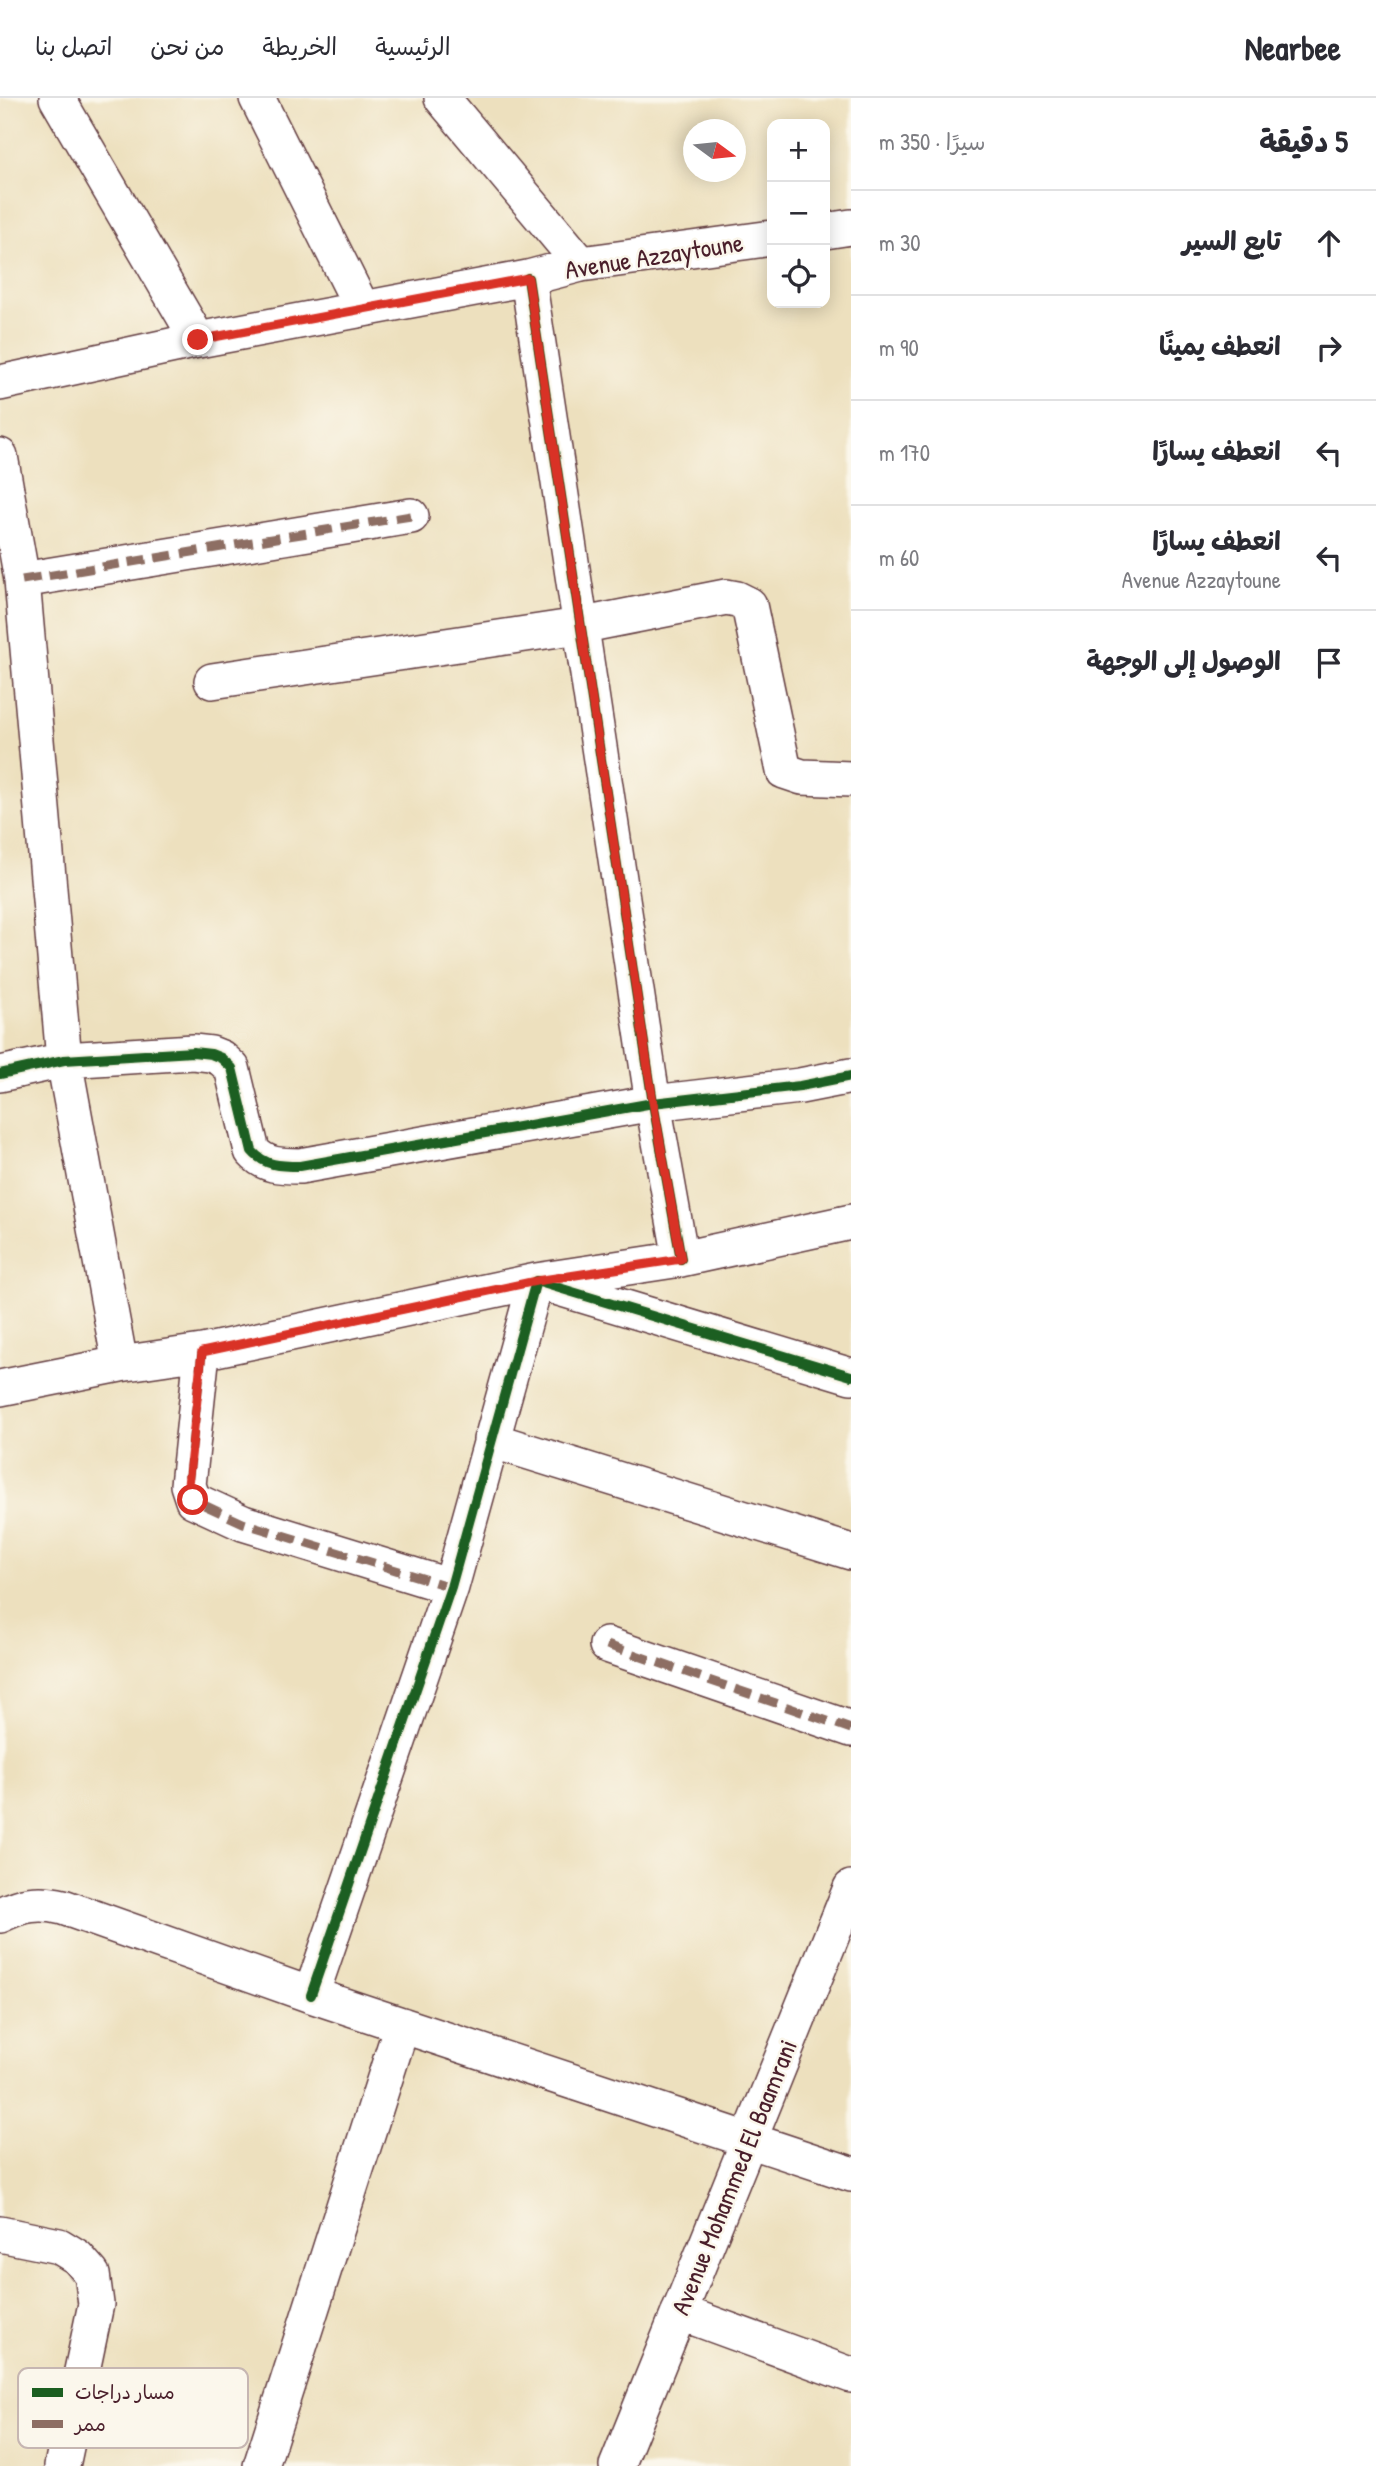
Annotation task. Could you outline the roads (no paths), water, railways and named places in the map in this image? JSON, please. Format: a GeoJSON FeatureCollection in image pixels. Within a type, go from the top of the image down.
{"type":"FeatureCollection","features":[{"type":"Feature","properties":{"kind":"street"},"geometry":{"type":"LineString","coordinates":[[57,98],[198,340]]}},
{"type":"Feature","properties":{"kind":"street"},"geometry":{"type":"LineString","coordinates":[[257,98],[362,308]]}},
{"type":"Feature","properties":{"kind":"street"},"geometry":{"type":"LineString","coordinates":[[442,98],[581,264]]}},
{"type":"Feature","properties":{"kind":"street"},"geometry":{"type":"LineString","coordinates":[[830,230],[851,227]]}},
{"type":"Feature","properties":{"kind":"street","name":"Avenue Azzaytoune"},"geometry":{"type":"LineString","coordinates":[[0,383],[198,340],[528,278],[581,264],[767,239]]}},
{"type":"Feature","properties":{"kind":"street"},"geometry":{"type":"LineString","coordinates":[[528,278],[653,1102],[681,1259]]}},
{"type":"Feature","properties":{"kind":"street"},"geometry":{"type":"LineString","coordinates":[[0,456],[22,580],[64,1060],[120,1364]]}},
{"type":"Feature","properties":{"kind":"street"},"geometry":{"type":"LineString","coordinates":[[22,580],[411,516]]}},
{"type":"Feature","properties":{"kind":"street"},"geometry":{"type":"LineString","coordinates":[[212,681],[579,626],[726,597],[749,605],[784,771],[802,777],[851,779]]}},
{"type":"Feature","properties":{"kind":"street"},"geometry":{"type":"LineString","coordinates":[[0,1074],[64,1060],[193,1052],[211,1054],[221,1058],[232,1069],[251,1151],[260,1161],[278,1166],[299,1166],[653,1102],[800,1086],[851,1076]]}},
{"type":"Feature","properties":{"kind":"street"},"geometry":{"type":"LineString","coordinates":[[0,1388],[120,1364],[202,1352],[536,1281],[681,1259],[851,1222]]}},
{"type":"Feature","properties":{"kind":"street"},"geometry":{"type":"LineString","coordinates":[[536,1281],[851,1376]]}},
{"type":"Feature","properties":{"kind":"street"},"geometry":{"type":"LineString","coordinates":[[311,1995],[451,1587],[536,1281]]}},
{"type":"Feature","properties":{"kind":"street"},"geometry":{"type":"LineString","coordinates":[[202,1352],[188,1485],[193,1500],[243,1522],[451,1587]]}},
{"type":"Feature","properties":{"kind":"street"},"geometry":{"type":"LineString","coordinates":[[491,1440],[851,1552]]}},
{"type":"Feature","properties":{"kind":"street"},"geometry":{"type":"LineString","coordinates":[[607,1645],[851,1729]]}},
{"type":"Feature","properties":{"kind":"street","name":"Avenue Mohammed El Baamrani"},"geometry":{"type":"LineString","coordinates":[[617,2466],[851,1888]]}},
{"type":"Feature","properties":{"kind":"street"},"geometry":{"type":"LineString","coordinates":[[0,1915],[16,1907],[48,1903],[311,1995],[851,2174]]}},
{"type":"Feature","properties":{"kind":"street"},"geometry":{"type":"LineString","coordinates":[[261,2466],[402,2025]]}},
{"type":"Feature","properties":{"kind":"street"},"geometry":{"type":"LineString","coordinates":[[0,2234],[59,2246],[78,2257],[92,2274],[96,2304],[83,2368]]}},
{"type":"Feature","properties":{"kind":"street"},"geometry":{"type":"LineString","coordinates":[[679,2312],[851,2375]]}},
{"type":"Feature","properties":{"kind":"street"},"geometry":{"type":"LineString","coordinates":[[62,2466],[66,2448]]}}]}
